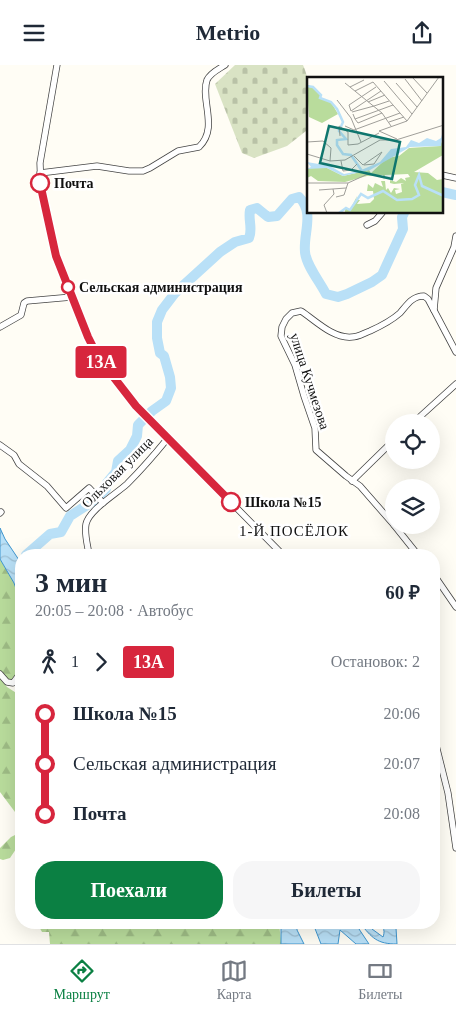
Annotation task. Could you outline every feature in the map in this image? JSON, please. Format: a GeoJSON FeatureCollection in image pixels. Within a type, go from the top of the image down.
{"type":"FeatureCollection","features":[{"type":"Feature","properties":{"kind":"street"},"geometry":{"type":"LineString","coordinates":[[57,65],[44,132],[40,173],[43,199],[53,246],[88,337],[98,357],[136,406],[277,549]]}},
{"type":"Feature","properties":{"kind":"street"},"geometry":{"type":"LineString","coordinates":[[40,173],[97,166],[129,171],[143,171],[178,151],[199,147],[205,139],[208,129],[207,81],[212,73],[225,65]]}},
{"type":"Feature","properties":{"kind":"street"},"geometry":{"type":"LineString","coordinates":[[367,225],[376,221],[381,214]]}},
{"type":"Feature","properties":{"kind":"street"},"geometry":{"type":"LineString","coordinates":[[434,310],[436,288],[454,247],[456,236]]}},
{"type":"Feature","properties":{"kind":"street","name":"улица Кучмезова"},"geometry":{"type":"LineString","coordinates":[[385,514],[370,496],[316,450],[315,428],[291,354],[282,341],[281,332],[286,319],[292,313],[301,311],[326,328],[351,337],[384,325],[395,317],[410,301],[420,296],[426,297],[456,352]]}},
{"type":"Feature","properties":{"kind":"street"},"geometry":{"type":"LineString","coordinates":[[0,327],[21,315],[24,303],[27,301],[72,297]]}},
{"type":"Feature","properties":{"kind":"street"},"geometry":{"type":"LineString","coordinates":[[423,414],[456,383]]}},
{"type":"Feature","properties":{"kind":"street","name":"Ольховая улица"},"geometry":{"type":"LineString","coordinates":[[88,549],[86,524],[88,519],[102,502],[126,485],[168,438]]}},
{"type":"Feature","properties":{"kind":"street"},"geometry":{"type":"LineString","coordinates":[[0,445],[14,455],[18,464],[42,480],[66,508],[89,488],[102,502]]}},
{"type":"Feature","properties":{"kind":"street"},"geometry":{"type":"LineString","coordinates":[[352,481],[385,450]]}},
{"type":"Feature","properties":{"kind":"street","name":"улица Кучмезова"},"geometry":{"type":"LineString","coordinates":[[401,534],[413,549]]}},
{"type":"Feature","properties":{"kind":"street"},"geometry":{"type":"LineString","coordinates":[[440,584],[456,607]]}},
{"type":"Feature","properties":{"kind":"street"},"geometry":{"type":"LineString","coordinates":[[0,675],[7,682],[14,683],[15,681]]}},
{"type":"Feature","properties":{"kind":"street"},"geometry":{"type":"LineString","coordinates":[[440,761],[448,793],[456,848]]}},
{"type":"Feature","properties":{"kind":"green space"},"geometry":{"type":"Polygon","coordinates":[[[235,65],[303,65],[307,77],[306,131],[287,146],[254,158],[242,153],[215,84],[235,65]]]}},
{"type":"Feature","properties":{"kind":"green space"},"geometry":{"type":"Polygon","coordinates":[[[0,559],[15,586],[15,681],[13,683],[0,674],[0,559]]]}},
{"type":"Feature","properties":{"kind":"green space"},"geometry":{"type":"Polygon","coordinates":[[[0,678],[7,687],[15,692],[15,812],[0,792],[0,678]]]}},
{"type":"Feature","properties":{"kind":"green space"},"geometry":{"type":"Polygon","coordinates":[[[15,835],[15,850],[10,858],[0,859],[0,848],[15,835]]]}},
{"type":"Feature","properties":{"kind":"green space"},"geometry":{"type":"Polygon","coordinates":[[[40,929],[280,929],[281,944],[50,944],[49,932],[42,932],[40,929]]]}},
{"type":"Feature","properties":{"kind":"water"},"geometry":{"type":"Polygon","coordinates":[[[0,528],[15,554],[15,586],[0,559],[0,528]]]}},
{"type":"Feature","properties":{"kind":"water"},"geometry":{"type":"Polygon","coordinates":[[[281,929],[297,929],[304,944],[281,944],[281,929]]]}},
{"type":"Feature","properties":{"kind":"water"},"geometry":{"type":"Polygon","coordinates":[[[315,929],[359,929],[369,944],[356,944],[340,930],[338,944],[321,944],[315,929]]]}},
{"type":"Feature","properties":{"kind":"water"},"geometry":{"type":"Polygon","coordinates":[[[365,929],[372,929],[383,937],[384,929],[396,929],[397,944],[384,943],[365,929]]]}},
{"type":"Feature","properties":{"kind":"waterway"},"geometry":{"type":"LineString","coordinates":[[444,192],[456,195]]}},
{"type":"Feature","properties":{"kind":"waterway"},"geometry":{"type":"LineString","coordinates":[[33,549],[50,534],[61,532],[70,516],[95,500],[106,489],[107,483],[116,472],[118,461],[130,450],[137,436],[138,425],[152,411],[166,401],[171,388],[170,377],[164,356],[160,353],[157,338],[157,322],[162,310],[175,293],[220,252],[235,242],[249,238],[251,231],[250,210],[257,208],[268,217],[277,216],[292,199],[299,197],[304,203],[307,216],[306,257],[326,294],[338,297],[372,282],[382,275],[403,229],[404,214]]}},
{"type":"Feature","properties":{"kind":"bus line","name":"13А"},"geometry":{"type":"LineString","coordinates":[[40,183],[56,256],[88,337],[98,357],[136,406],[231,502]]}},
{"type":"Feature","properties":{"kind":"place","name":"Почта"},"geometry":{"type":"Point","coordinates":[40,183]}},
{"type":"Feature","properties":{"kind":"place","name":"Сельская администрация"},"geometry":{"type":"Point","coordinates":[68,287]}},
{"type":"Feature","properties":{"kind":"place","name":"Школа №15"},"geometry":{"type":"Point","coordinates":[231,502]}},
{"type":"Feature","properties":{"kind":"district","name":"1-Й ПОСЁЛОК"},"geometry":{"type":"Point","coordinates":[294,531]}}]}
